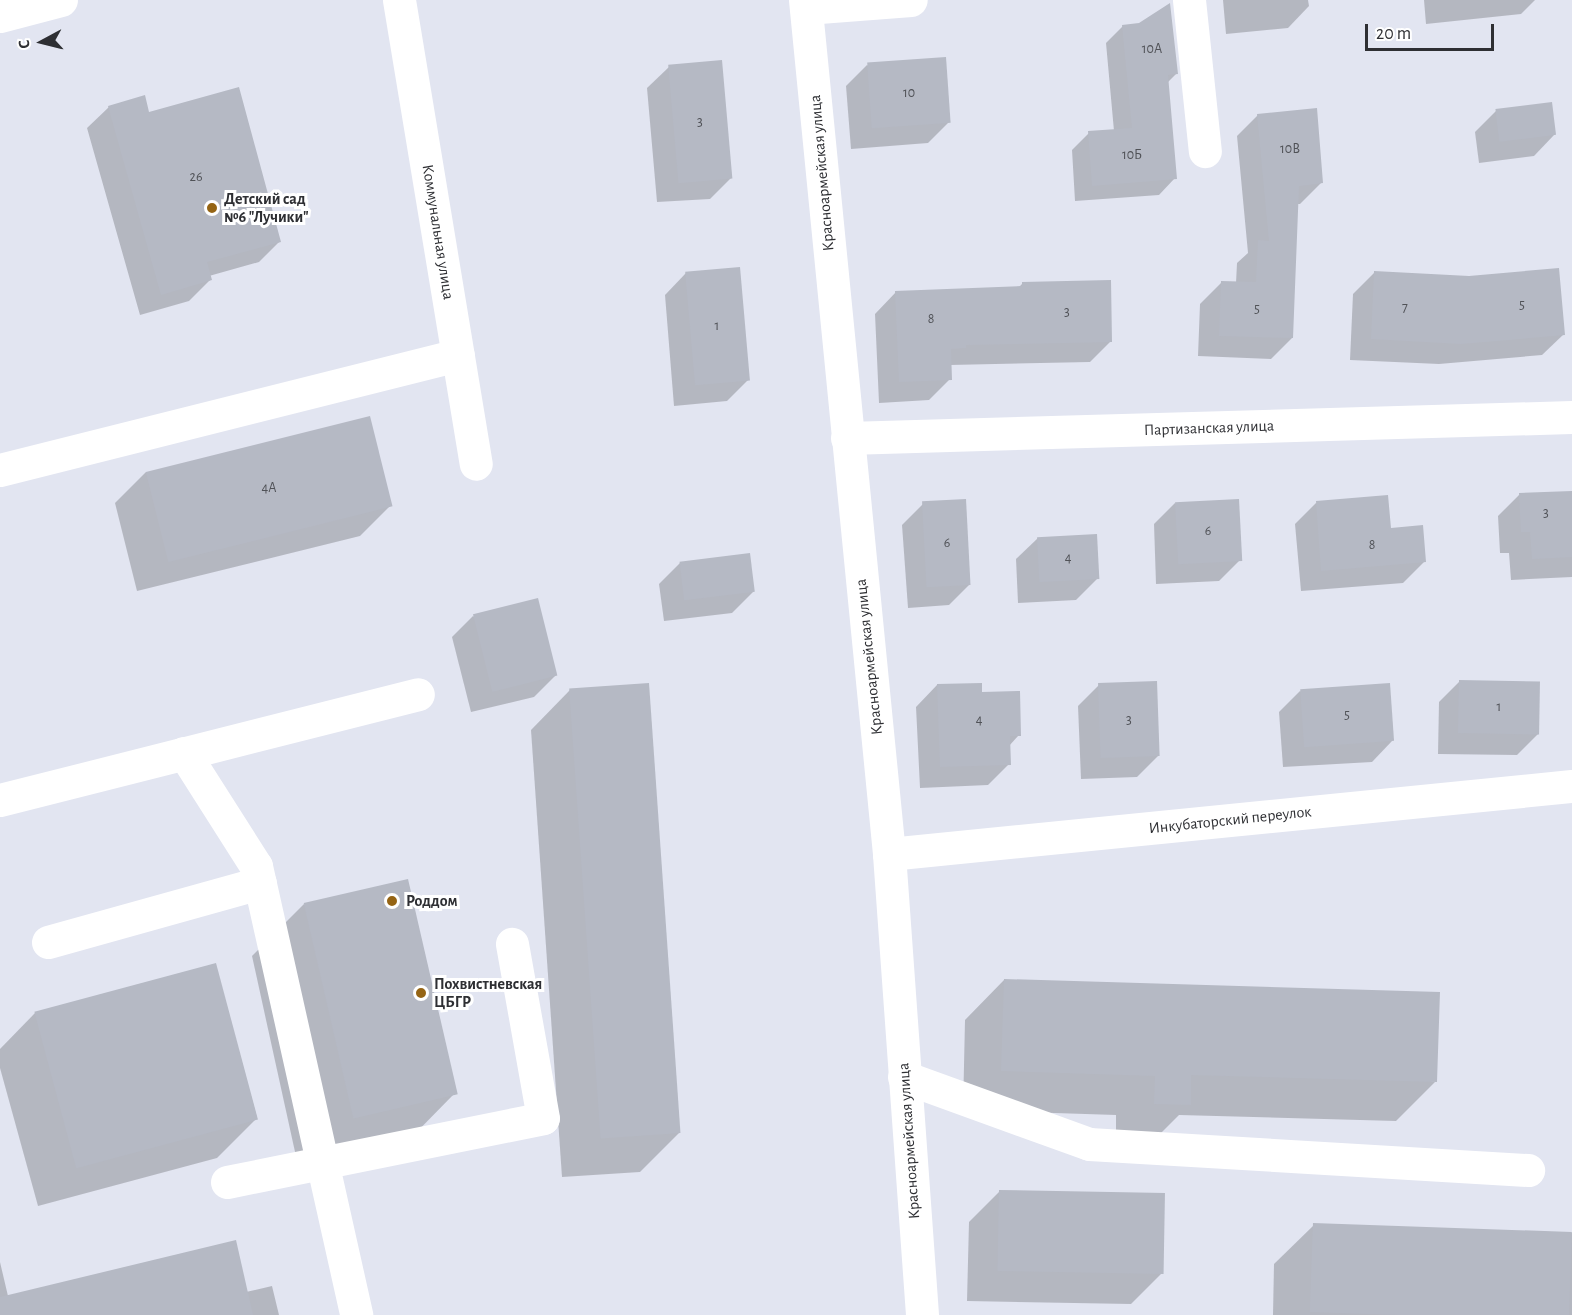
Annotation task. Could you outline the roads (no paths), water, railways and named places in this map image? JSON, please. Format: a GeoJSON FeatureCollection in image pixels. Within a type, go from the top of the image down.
{"type":"FeatureCollection","features":[{"type":"Feature","properties":{"kind":"street"},"geometry":{"type":"LineString","coordinates":[[0,16],[61,0]]}},
{"type":"Feature","properties":{"kind":"street","name":"Коммунальная улица"},"geometry":{"type":"LineString","coordinates":[[399,0],[476,464]]}},
{"type":"Feature","properties":{"kind":"street"},"geometry":{"type":"LineString","coordinates":[[805,4],[911,0]]}},
{"type":"Feature","properties":{"kind":"street"},"geometry":{"type":"LineString","coordinates":[[1189,0],[1205,151]]}},
{"type":"Feature","properties":{"kind":"street","name":"Красноармейская улица"},"geometry":{"type":"LineString","coordinates":[[805,4],[889,854],[922,1315]]}},
{"type":"Feature","properties":{"kind":"street"},"geometry":{"type":"LineString","coordinates":[[0,470],[458,354]]}},
{"type":"Feature","properties":{"kind":"street","name":"Партизанская улица"},"geometry":{"type":"LineString","coordinates":[[847,438],[1572,417]]}},
{"type":"Feature","properties":{"kind":"street"},"geometry":{"type":"LineString","coordinates":[[0,800],[418,694]]}},
{"type":"Feature","properties":{"kind":"street"},"geometry":{"type":"LineString","coordinates":[[184,753],[256,866],[324,1163],[356,1315]]}},
{"type":"Feature","properties":{"kind":"street","name":"Инкубаторский переулок"},"geometry":{"type":"LineString","coordinates":[[889,854],[1572,786]]}},
{"type":"Feature","properties":{"kind":"street"},"geometry":{"type":"LineString","coordinates":[[48,942],[260,883]]}},
{"type":"Feature","properties":{"kind":"street"},"geometry":{"type":"LineString","coordinates":[[227,1182],[543,1118],[513,944]]}},
{"type":"Feature","properties":{"kind":"street"},"geometry":{"type":"LineString","coordinates":[[904,1077],[1089,1144],[1528,1170]]}},
{"type":"Feature","properties":{"kind":"place","name":"Детский сад №6 \"Лучики\""},"geometry":{"type":"Point","coordinates":[212,208]}},
{"type":"Feature","properties":{"kind":"place","name":"Роддом"},"geometry":{"type":"Point","coordinates":[392,901]}},
{"type":"Feature","properties":{"kind":"place","name":"Похвистневская ЦБГР"},"geometry":{"type":"Point","coordinates":[421,993]}}]}
